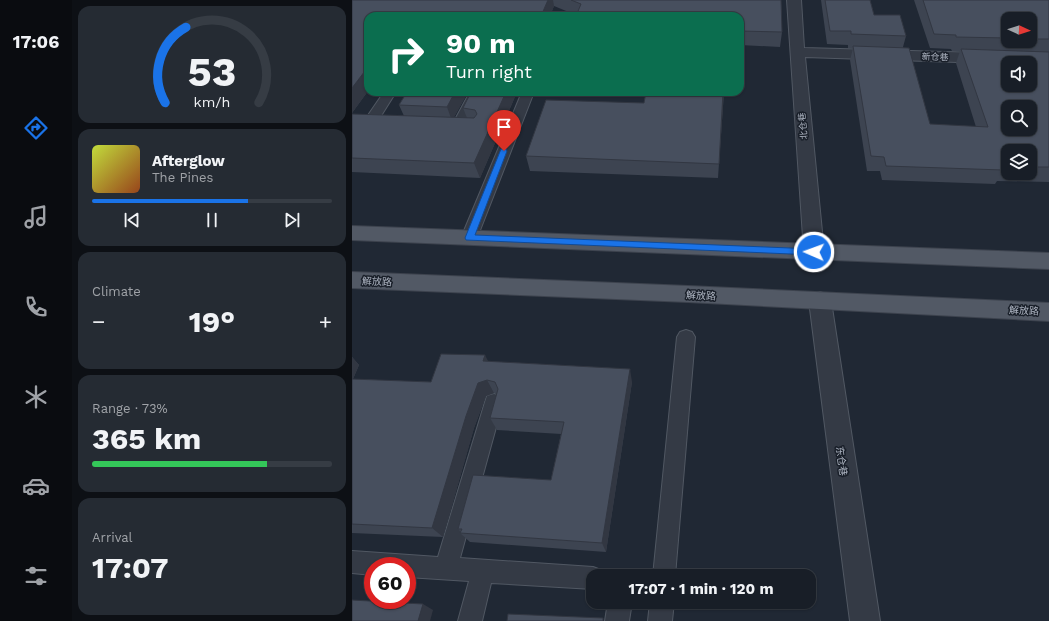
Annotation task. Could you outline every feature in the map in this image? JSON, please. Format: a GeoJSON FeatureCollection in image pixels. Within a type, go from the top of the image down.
{"type":"FeatureCollection","features":[{"type":"Feature","properties":{"kind":"main road"},"geometry":{"type":"LineString","coordinates":[[352,233],[1049,261]]}},
{"type":"Feature","properties":{"kind":"main road","name":"解放路"},"geometry":{"type":"LineString","coordinates":[[352,280],[1049,312]]}},
{"type":"Feature","properties":{"kind":"street","name":"北仓巷"},"geometry":{"type":"LineString","coordinates":[[794,0],[814,252]]}},
{"type":"Feature","properties":{"kind":"street","name":"新仓巷"},"geometry":{"type":"LineString","coordinates":[[797,52],[1049,60]]}},
{"type":"Feature","properties":{"kind":"street","name":"东仓巷"},"geometry":{"type":"LineString","coordinates":[[820,301],[865,621]]}},
{"type":"Feature","properties":{"kind":"lane"},"geometry":{"type":"LineString","coordinates":[[384,124],[363,123],[387,96]]}},
{"type":"Feature","properties":{"kind":"lane"},"geometry":{"type":"LineString","coordinates":[[458,127],[474,96]]}},
{"type":"Feature","properties":{"kind":"lane"},"geometry":{"type":"LineString","coordinates":[[469,238],[526,96]]}},
{"type":"Feature","properties":{"kind":"lane"},"geometry":{"type":"LineString","coordinates":[[443,127],[474,128]]}},
{"type":"Feature","properties":{"kind":"lane"},"geometry":{"type":"LineString","coordinates":[[665,569],[686,337]]}},
{"type":"Feature","properties":{"kind":"lane"},"geometry":{"type":"LineString","coordinates":[[446,568],[494,402]]}},
{"type":"Feature","properties":{"kind":"lane"},"geometry":{"type":"LineString","coordinates":[[352,562],[586,577]]}},
{"type":"Feature","properties":{"kind":"lane"},"geometry":{"type":"LineString","coordinates":[[470,621],[483,570]]}},
{"type":"Feature","properties":{"kind":"lane"},"geometry":{"type":"LineString","coordinates":[[618,621],[619,609]]}},
{"type":"Feature","properties":{"kind":"lane"},"geometry":{"type":"LineString","coordinates":[[660,621],[661,609]]}},
{"type":"Feature","properties":{"kind":"building"},"geometry":{"type":"Polygon","coordinates":[[[352,0],[548,0],[543,12],[364,12],[364,72],[352,88],[352,0]]]}},
{"type":"Feature","properties":{"kind":"building"},"geometry":{"type":"Polygon","coordinates":[[[571,0],[781,0],[782,32],[744,31],[744,12],[578,12],[581,4],[571,0]]]}},
{"type":"Feature","properties":{"kind":"building"},"geometry":{"type":"Polygon","coordinates":[[[825,0],[870,0],[874,15],[900,15],[906,36],[851,34],[851,31],[830,31],[825,0]]]}},
{"type":"Feature","properties":{"kind":"building"},"geometry":{"type":"Polygon","coordinates":[[[923,0],[1049,0],[1049,39],[1037,39],[1037,12],[1001,12],[1001,38],[956,37],[956,35],[934,34],[923,0]]]}},
{"type":"Feature","properties":{"kind":"building"},"geometry":{"type":"Polygon","coordinates":[[[853,46],[909,48],[930,124],[988,127],[961,49],[1049,52],[1049,167],[1037,167],[1037,144],[1001,144],[1001,170],[886,166],[884,157],[871,156],[853,46]]]}},
{"type":"Feature","properties":{"kind":"building"},"geometry":{"type":"Polygon","coordinates":[[[405,96],[453,96],[447,107],[399,105],[405,96]]]}},
{"type":"Feature","properties":{"kind":"building"},"geometry":{"type":"Polygon","coordinates":[[[469,96],[504,96],[474,163],[352,158],[352,114],[474,118],[477,114],[475,110],[463,108],[469,96]]]}},
{"type":"Feature","properties":{"kind":"building"},"geometry":{"type":"Polygon","coordinates":[[[645,96],[723,96],[719,164],[526,156],[546,100],[644,103],[645,96]]]}},
{"type":"Feature","properties":{"kind":"building"},"geometry":{"type":"Polygon","coordinates":[[[441,354],[485,355],[483,361],[630,369],[602,543],[460,533],[462,529],[458,529],[473,475],[551,480],[564,422],[490,418],[498,389],[495,382],[487,380],[478,383],[466,416],[432,528],[352,524],[352,379],[431,382],[441,354]]]}},
{"type":"Feature","properties":{"kind":"building"},"geometry":{"type":"Polygon","coordinates":[[[352,600],[364,601],[364,609],[416,609],[416,604],[423,604],[418,621],[352,621],[352,600]]]}},
{"type":"Feature","properties":{"kind":"building"},"geometry":{"type":"Polygon","coordinates":[[[508,614],[603,618],[603,621],[507,621],[508,614]]]}},
{"type":"Feature","properties":{"kind":"route"},"geometry":{"type":"LineString","coordinates":[[504,151],[469,238],[814,252]]}}]}
